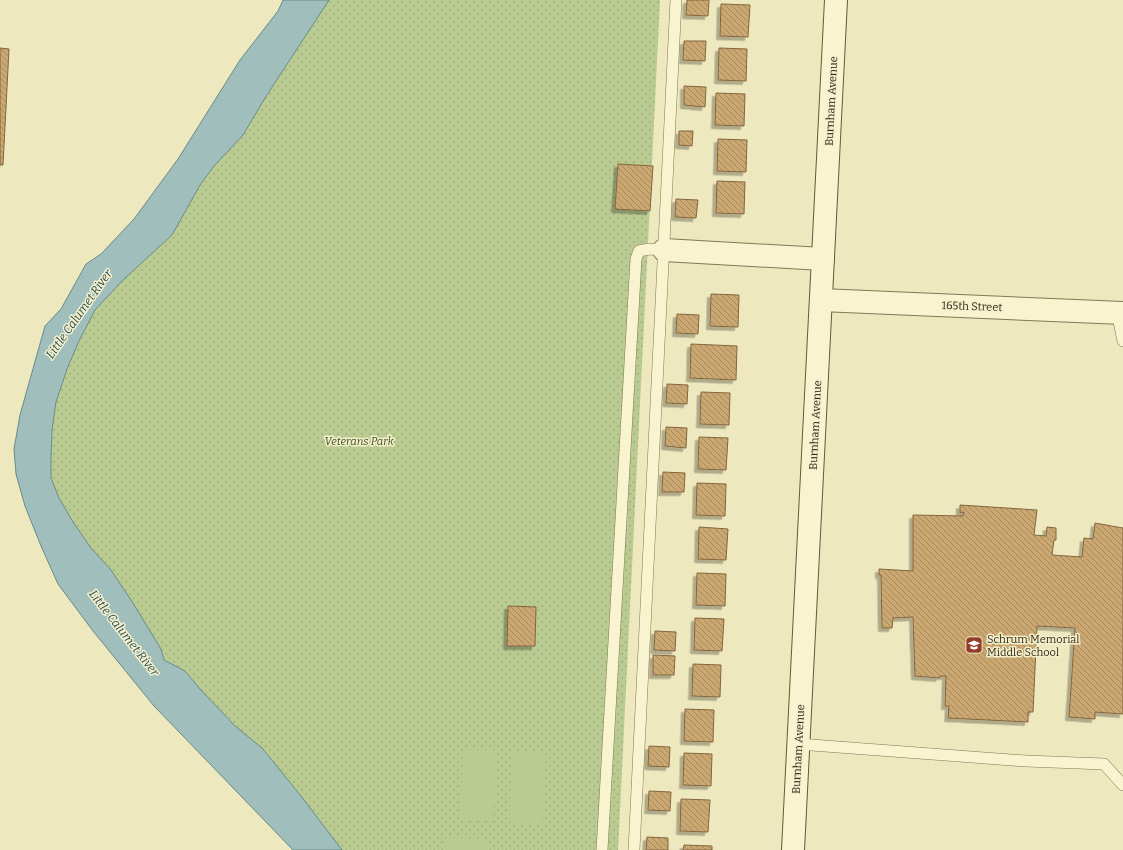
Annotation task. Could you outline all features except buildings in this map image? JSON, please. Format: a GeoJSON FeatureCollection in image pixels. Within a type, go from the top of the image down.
{"type":"FeatureCollection","features":[{"type":"Feature","properties":{"kind":"main road","name":"Burnham Avenue"},"geometry":{"type":"LineString","coordinates":[[793,850],[836,0]]}},
{"type":"Feature","properties":{"kind":"main road"},"geometry":{"type":"LineString","coordinates":[[664,250],[823,258]]}},
{"type":"Feature","properties":{"kind":"main road","name":"165th Street"},"geometry":{"type":"LineString","coordinates":[[821,300],[1120,313]]}},
{"type":"Feature","properties":{"kind":"lane"},"geometry":{"type":"LineString","coordinates":[[634,850],[676,0]]}},
{"type":"Feature","properties":{"kind":"lane"},"geometry":{"type":"LineString","coordinates":[[602,850],[636,259],[639,251],[649,249],[664,250]]}},
{"type":"Feature","properties":{"kind":"lane"},"geometry":{"type":"LineString","coordinates":[[1120,313],[1123,340]]}},
{"type":"Feature","properties":{"kind":"lane"},"geometry":{"type":"LineString","coordinates":[[798,744],[1104,764],[1123,785]]}},
{"type":"Feature","properties":{"kind":"green space","name":"Veterans Park"},"geometry":{"type":"Polygon","coordinates":[[[329,0],[660,0],[618,850],[342,850],[262,748],[235,726],[185,671],[164,660],[161,649],[111,570],[91,548],[73,522],[59,498],[51,478],[52,431],[56,402],[67,369],[95,310],[122,281],[172,235],[200,185],[214,166],[243,135],[265,98],[329,0]]]}},
{"type":"Feature","properties":{"kind":"green space"},"geometry":{"type":"Polygon","coordinates":[[[463,749],[497,750],[493,821],[460,820],[463,749]]]}},
{"type":"Feature","properties":{"kind":"green space"},"geometry":{"type":"Polygon","coordinates":[[[512,751],[546,753],[542,824],[509,822],[512,751]]]}},
{"type":"Feature","properties":{"kind":"green space"},"geometry":{"type":"Polygon","coordinates":[[[446,837],[488,839],[488,850],[445,850],[446,837]]]}},
{"type":"Feature","properties":{"kind":"water","name":"Little Calumet River"},"geometry":{"type":"Polygon","coordinates":[[[283,0],[329,0],[265,98],[243,135],[214,166],[200,185],[172,235],[122,281],[95,310],[67,369],[56,402],[52,430],[51,478],[59,498],[73,522],[91,548],[111,570],[133,603],[161,649],[164,660],[185,671],[235,726],[262,748],[342,850],[293,850],[154,706],[93,631],[58,584],[25,506],[16,474],[14,449],[20,415],[45,326],[61,309],[86,264],[101,254],[134,219],[178,159],[240,60],[278,11],[283,0]]]}},
{"type":"Feature","properties":{"kind":"place","name":"Schrum Memorial Middle School"},"geometry":{"type":"Point","coordinates":[974,645]}}]}
